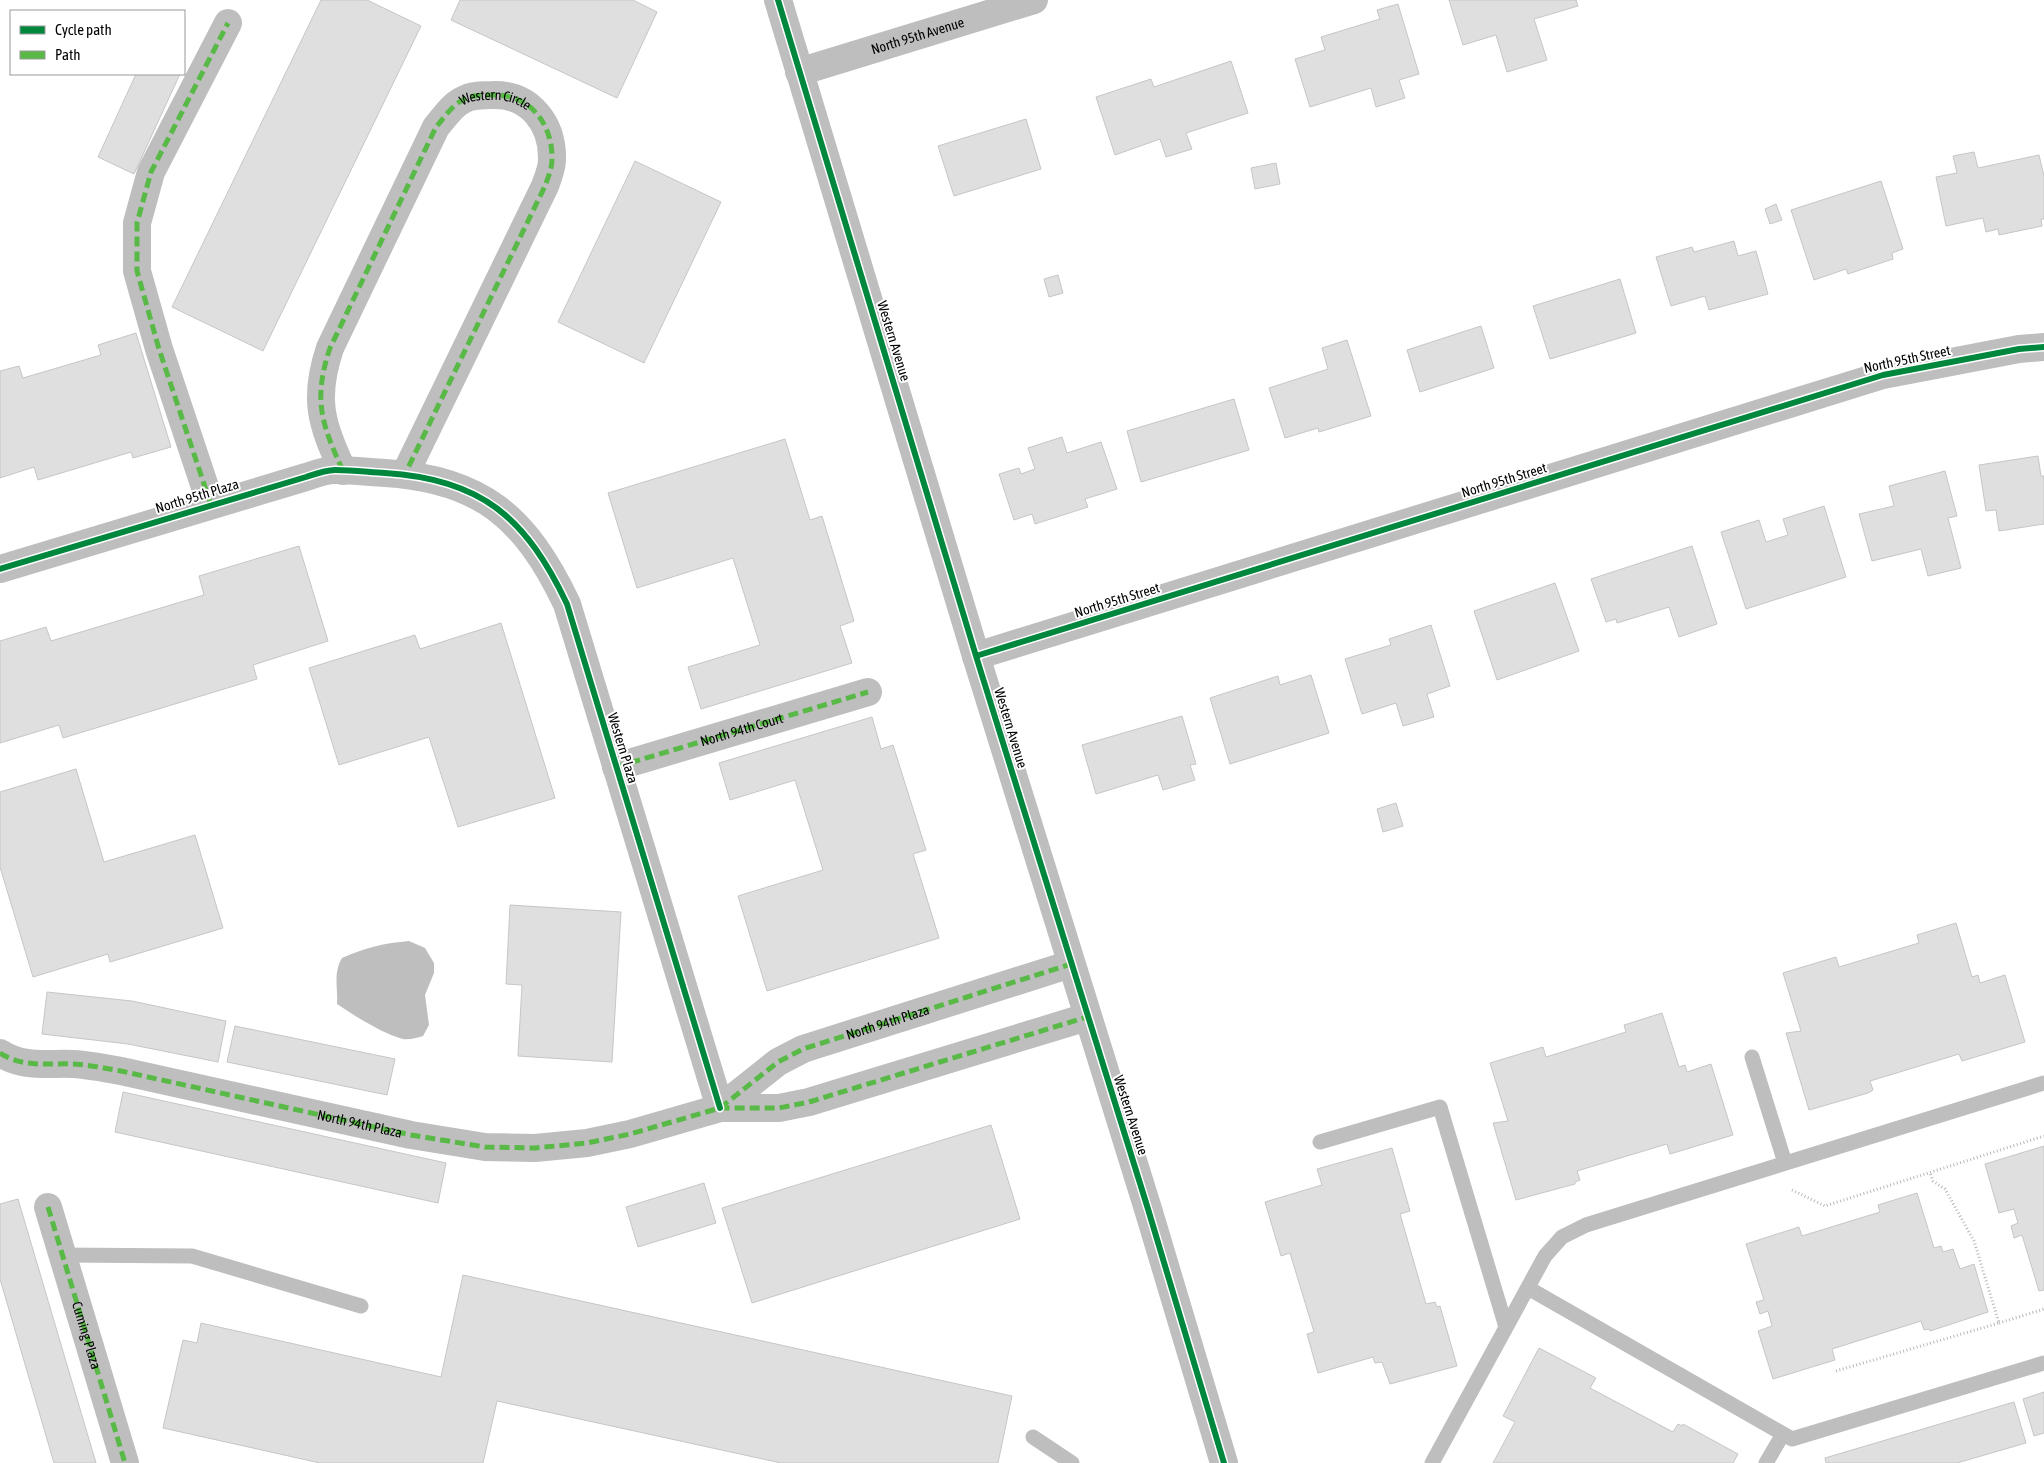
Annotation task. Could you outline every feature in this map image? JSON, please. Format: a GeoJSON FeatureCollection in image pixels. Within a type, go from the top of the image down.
{"type":"FeatureCollection","features":[{"type":"Feature","properties":{"kind":"street","name":"Western Avenue"},"geometry":{"type":"LineString","coordinates":[[778,0],[976,656],[1148,1209],[1224,1463]]}},
{"type":"Feature","properties":{"kind":"street","name":"North 95th Avenue"},"geometry":{"type":"LineString","coordinates":[[799,72],[1034,0]]}},
{"type":"Feature","properties":{"kind":"street"},"geometry":{"type":"LineString","coordinates":[[211,505],[159,348],[138,271],[137,223],[151,172],[228,22]]}},
{"type":"Feature","properties":{"kind":"street","name":"Western Circle"},"geometry":{"type":"LineString","coordinates":[[343,470],[330,441],[322,415],[319,394],[322,372],[330,348],[436,127],[449,111],[463,99],[476,96],[504,95],[529,105],[543,119],[550,140],[552,161],[545,186],[405,474]]}},
{"type":"Feature","properties":{"kind":"street","name":"North 95th Street"},"geometry":{"type":"LineString","coordinates":[[976,656],[1884,375],[2019,349],[2044,347]]}},
{"type":"Feature","properties":{"kind":"street","name":"North 95th Plaza"},"geometry":{"type":"LineString","coordinates":[[0,568],[334,470],[405,474]]}},
{"type":"Feature","properties":{"kind":"street","name":"Western Plaza"},"geometry":{"type":"LineString","coordinates":[[405,474],[448,483],[484,499],[504,513],[536,549],[567,604],[720,1108]]}},
{"type":"Feature","properties":{"kind":"street","name":"North 94th Court"},"geometry":{"type":"LineString","coordinates":[[616,767],[868,692]]}},
{"type":"Feature","properties":{"kind":"street","name":"North 94th Plaza"},"geometry":{"type":"LineString","coordinates":[[720,1108],[778,1062],[803,1049],[1071,964]]}},
{"type":"Feature","properties":{"kind":"street","name":"North 94th Plaza"},"geometry":{"type":"LineString","coordinates":[[0,1053],[11,1060],[25,1064],[75,1064],[121,1070],[411,1135],[485,1147],[535,1148],[587,1143],[630,1134],[720,1108],[779,1108],[809,1102],[1087,1017]]}},
{"type":"Feature","properties":{"kind":"street","name":"Cuming Plaza"},"geometry":{"type":"LineString","coordinates":[[48,1208],[125,1463]]}},
{"type":"Feature","properties":{"kind":"lane"},"geometry":{"type":"LineString","coordinates":[[1752,1057],[1780,1164]]}},
{"type":"Feature","properties":{"kind":"lane"},"geometry":{"type":"LineString","coordinates":[[1432,1463],[1545,1256],[1562,1237],[1586,1225],[2044,1082]]}},
{"type":"Feature","properties":{"kind":"lane"},"geometry":{"type":"LineString","coordinates":[[1320,1142],[1440,1107],[1506,1327]]}},
{"type":"Feature","properties":{"kind":"lane"},"geometry":{"type":"LineString","coordinates":[[62,1255],[192,1256],[361,1306]]}},
{"type":"Feature","properties":{"kind":"lane"},"geometry":{"type":"LineString","coordinates":[[1528,1288],[1792,1440],[2044,1363]]}},
{"type":"Feature","properties":{"kind":"lane"},"geometry":{"type":"LineString","coordinates":[[1766,1463],[1783,1434]]}},
{"type":"Feature","properties":{"kind":"lane"},"geometry":{"type":"LineString","coordinates":[[1033,1437],[1072,1463]]}},
{"type":"Feature","properties":{"kind":"path"},"geometry":{"type":"LineString","coordinates":[[1780,1164],[1783,1186],[1825,1206],[2044,1136]]}},
{"type":"Feature","properties":{"kind":"path"},"geometry":{"type":"LineString","coordinates":[[1930,1172],[1933,1181],[1945,1189],[1974,1241],[2000,1323]]}},
{"type":"Feature","properties":{"kind":"path"},"geometry":{"type":"LineString","coordinates":[[1836,1372],[2044,1309]]}},
{"type":"Feature","properties":{"kind":"shaded area"},"geometry":{"type":"Polygon","coordinates":[[[409,941],[425,948],[434,963],[434,973],[425,995],[429,1025],[423,1036],[403,1039],[378,1029],[337,1004],[336,980],[342,958],[375,946],[409,941]]]}},
{"type":"Feature","properties":{"kind":"building"},"geometry":{"type":"Polygon","coordinates":[[[321,0],[367,0],[421,26],[263,351],[172,307],[321,0]]]}},
{"type":"Feature","properties":{"kind":"building"},"geometry":{"type":"Polygon","coordinates":[[[460,0],[633,0],[657,12],[617,98],[451,20],[460,0]]]}},
{"type":"Feature","properties":{"kind":"building"},"geometry":{"type":"Polygon","coordinates":[[[1449,0],[1576,0],[1578,6],[1534,19],[1547,60],[1507,72],[1496,35],[1463,45],[1449,0]]]}},
{"type":"Feature","properties":{"kind":"building"},"geometry":{"type":"Polygon","coordinates":[[[1398,4],[1419,74],[1399,80],[1405,98],[1376,107],[1371,88],[1310,107],[1295,59],[1325,50],[1321,37],[1380,19],[1377,10],[1398,4]]]}},
{"type":"Feature","properties":{"kind":"building"},"geometry":{"type":"Polygon","coordinates":[[[1231,61],[1248,113],[1186,133],[1192,149],[1166,157],[1160,139],[1115,155],[1096,97],[1151,79],[1154,87],[1231,61]]]}},
{"type":"Feature","properties":{"kind":"building"},"geometry":{"type":"Polygon","coordinates":[[[136,75],[180,75],[134,174],[98,157],[136,75]]]}},
{"type":"Feature","properties":{"kind":"building"},"geometry":{"type":"Polygon","coordinates":[[[1026,119],[1041,169],[954,196],[938,146],[1026,119]]]}},
{"type":"Feature","properties":{"kind":"building"},"geometry":{"type":"Polygon","coordinates":[[[1974,152],[1978,168],[2039,155],[2044,176],[2044,219],[2041,219],[2042,226],[1999,235],[1998,229],[1986,232],[1983,218],[1946,226],[1936,177],[1957,173],[1953,156],[1974,152]]]}},
{"type":"Feature","properties":{"kind":"building"},"geometry":{"type":"Polygon","coordinates":[[[635,161],[721,202],[644,363],[558,322],[635,161]]]}},
{"type":"Feature","properties":{"kind":"building"},"geometry":{"type":"Polygon","coordinates":[[[1276,163],[1280,184],[1255,189],[1251,168],[1276,163]]]}},
{"type":"Feature","properties":{"kind":"building"},"geometry":{"type":"Polygon","coordinates":[[[1881,181],[1903,249],[1892,253],[1893,259],[1848,274],[1846,269],[1814,280],[1791,210],[1881,181]]]}},
{"type":"Feature","properties":{"kind":"building"},"geometry":{"type":"Polygon","coordinates":[[[1776,204],[1782,220],[1770,224],[1765,209],[1776,204]]]}},
{"type":"Feature","properties":{"kind":"building"},"geometry":{"type":"Polygon","coordinates":[[[1734,241],[1738,256],[1756,251],[1768,294],[1709,310],[1705,296],[1671,306],[1656,257],[1692,247],[1694,252],[1734,241]]]}},
{"type":"Feature","properties":{"kind":"building"},"geometry":{"type":"Polygon","coordinates":[[[1058,275],[1063,293],[1049,297],[1044,279],[1058,275]]]}},
{"type":"Feature","properties":{"kind":"building"},"geometry":{"type":"Polygon","coordinates":[[[1620,279],[1636,333],[1550,359],[1533,306],[1620,279]]]}},
{"type":"Feature","properties":{"kind":"building"},"geometry":{"type":"Polygon","coordinates":[[[1481,326],[1494,368],[1420,392],[1407,350],[1481,326]]]}},
{"type":"Feature","properties":{"kind":"building"},"geometry":{"type":"Polygon","coordinates":[[[136,333],[171,447],[133,458],[131,452],[38,480],[34,467],[0,478],[0,371],[19,366],[23,378],[101,355],[98,345],[136,333]]]}},
{"type":"Feature","properties":{"kind":"building"},"geometry":{"type":"Polygon","coordinates":[[[1347,340],[1371,416],[1319,432],[1318,428],[1285,438],[1269,388],[1328,369],[1322,348],[1347,340]]]}},
{"type":"Feature","properties":{"kind":"building"},"geometry":{"type":"Polygon","coordinates":[[[1234,399],[1249,450],[1141,482],[1127,431],[1234,399]]]}},
{"type":"Feature","properties":{"kind":"building"},"geometry":{"type":"Polygon","coordinates":[[[1062,437],[1067,453],[1101,442],[1117,489],[1085,499],[1088,507],[1035,524],[1032,514],[1014,520],[999,474],[1019,468],[1021,474],[1035,469],[1028,448],[1062,437]]]}},
{"type":"Feature","properties":{"kind":"building"},"geometry":{"type":"Polygon","coordinates":[[[785,439],[810,520],[822,516],[854,621],[840,626],[852,663],[701,709],[688,667],[760,645],[733,558],[637,588],[608,493],[785,439]]]}},
{"type":"Feature","properties":{"kind":"building"},"geometry":{"type":"Polygon","coordinates":[[[2038,456],[2041,476],[2044,476],[2044,524],[1999,531],[1996,510],[1986,511],[1979,465],[2038,456]]]}},
{"type":"Feature","properties":{"kind":"building"},"geometry":{"type":"Polygon","coordinates":[[[1945,471],[1957,516],[1948,518],[1961,568],[1928,576],[1921,549],[1872,561],[1859,514],[1894,506],[1889,486],[1945,471]]]}},
{"type":"Feature","properties":{"kind":"building"},"geometry":{"type":"Polygon","coordinates":[[[1824,506],[1846,577],[1746,609],[1721,532],[1759,520],[1766,542],[1788,535],[1783,519],[1824,506]]]}},
{"type":"Feature","properties":{"kind":"building"},"geometry":{"type":"Polygon","coordinates":[[[299,546],[328,641],[253,665],[257,679],[63,738],[59,725],[0,743],[0,641],[46,627],[51,641],[204,595],[199,576],[299,546]]]}},
{"type":"Feature","properties":{"kind":"building"},"geometry":{"type":"Polygon","coordinates":[[[1692,546],[1717,624],[1679,637],[1669,607],[1617,623],[1616,619],[1606,622],[1591,579],[1692,546]]]}},
{"type":"Feature","properties":{"kind":"building"},"geometry":{"type":"Polygon","coordinates":[[[1555,583],[1579,651],[1497,680],[1474,611],[1555,583]]]}},
{"type":"Feature","properties":{"kind":"building"},"geometry":{"type":"Polygon","coordinates":[[[501,623],[555,798],[458,827],[429,737],[339,765],[309,668],[415,635],[420,649],[501,623]]]}},
{"type":"Feature","properties":{"kind":"building"},"geometry":{"type":"Polygon","coordinates":[[[1431,625],[1450,686],[1427,694],[1434,717],[1403,726],[1396,703],[1362,714],[1345,659],[1391,645],[1389,639],[1431,625]]]}},
{"type":"Feature","properties":{"kind":"building"},"geometry":{"type":"Polygon","coordinates":[[[1311,675],[1329,733],[1230,764],[1210,698],[1278,676],[1280,685],[1311,675]]]}},
{"type":"Feature","properties":{"kind":"building"},"geometry":{"type":"Polygon","coordinates":[[[1182,716],[1196,764],[1190,765],[1195,780],[1163,790],[1158,775],[1096,794],[1082,745],[1182,716]]]}},
{"type":"Feature","properties":{"kind":"building"},"geometry":{"type":"Polygon","coordinates":[[[872,717],[881,749],[893,745],[926,850],[913,854],[939,938],[767,991],[738,896],[823,870],[795,780],[730,800],[719,763],[872,717]]]}},
{"type":"Feature","properties":{"kind":"building"},"geometry":{"type":"Polygon","coordinates":[[[76,769],[104,862],[195,835],[223,928],[110,962],[108,954],[33,977],[0,867],[0,792],[76,769]]]}},
{"type":"Feature","properties":{"kind":"building"},"geometry":{"type":"Polygon","coordinates":[[[1396,803],[1403,826],[1383,832],[1377,809],[1396,803]]]}},
{"type":"Feature","properties":{"kind":"building"},"geometry":{"type":"Polygon","coordinates":[[[510,905],[621,912],[612,1062],[518,1056],[522,985],[506,984],[510,905]]]}},
{"type":"Feature","properties":{"kind":"building"},"geometry":{"type":"Polygon","coordinates":[[[1956,923],[1972,977],[1978,975],[1980,983],[2005,975],[2025,1042],[1962,1061],[1959,1054],[1870,1081],[1873,1090],[1868,1093],[1809,1110],[1786,1033],[1801,1031],[1783,973],[1836,957],[1839,967],[1919,943],[1917,935],[1956,923]]]}},
{"type":"Feature","properties":{"kind":"building"},"geometry":{"type":"Polygon","coordinates":[[[47,992],[132,1001],[226,1021],[218,1062],[128,1044],[42,1034],[47,992]]]}},
{"type":"Feature","properties":{"kind":"building"},"geometry":{"type":"Polygon","coordinates":[[[1662,1013],[1679,1067],[1685,1065],[1687,1072],[1711,1064],[1733,1135],[1670,1154],[1667,1144],[1577,1171],[1580,1180],[1575,1182],[1575,1184],[1516,1200],[1493,1123],[1508,1121],[1490,1063],[1543,1047],[1546,1057],[1626,1032],[1624,1025],[1662,1013]]]}},
{"type":"Feature","properties":{"kind":"building"},"geometry":{"type":"Polygon","coordinates":[[[235,1026],[395,1059],[387,1095],[227,1062],[235,1026]]]}},
{"type":"Feature","properties":{"kind":"building"},"geometry":{"type":"Polygon","coordinates":[[[123,1092],[446,1163],[438,1203],[115,1132],[123,1092]]]}},
{"type":"Feature","properties":{"kind":"building"},"geometry":{"type":"Polygon","coordinates":[[[991,1125],[1020,1219],[752,1303],[722,1208],[991,1125]]]}},
{"type":"Feature","properties":{"kind":"building"},"geometry":{"type":"Polygon","coordinates":[[[2044,1146],[2044,1290],[2039,1291],[2022,1235],[2014,1238],[2011,1226],[2018,1223],[2014,1209],[1999,1213],[1985,1164],[2044,1146]]]}},
{"type":"Feature","properties":{"kind":"building"},"geometry":{"type":"Polygon","coordinates":[[[1392,1148],[1410,1211],[1400,1214],[1426,1304],[1435,1302],[1437,1307],[1440,1306],[1457,1366],[1390,1384],[1382,1362],[1375,1363],[1373,1357],[1318,1373],[1307,1334],[1314,1332],[1290,1253],[1281,1256],[1265,1202],[1322,1185],[1317,1169],[1392,1148]]]}},
{"type":"Feature","properties":{"kind":"building"},"geometry":{"type":"Polygon","coordinates":[[[704,1183],[716,1223],[638,1247],[626,1207],[704,1183]]]}},
{"type":"Feature","properties":{"kind":"building"},"geometry":{"type":"Polygon","coordinates":[[[1917,1193],[1934,1248],[1941,1246],[1943,1252],[1953,1249],[1960,1269],[1974,1264],[1988,1312],[1930,1331],[1929,1329],[1924,1330],[1921,1321],[1832,1349],[1835,1360],[1773,1379],[1758,1331],[1772,1326],[1768,1311],[1760,1314],[1756,1302],[1764,1300],[1746,1244],[1799,1227],[1802,1236],[1880,1212],[1878,1205],[1917,1193]]]}},
{"type":"Feature","properties":{"kind":"building"},"geometry":{"type":"Polygon","coordinates":[[[18,1199],[96,1463],[54,1463],[0,1279],[0,1204],[18,1199]]]}},
{"type":"Feature","properties":{"kind":"building"},"geometry":{"type":"Polygon","coordinates":[[[463,1275],[1012,1396],[998,1463],[781,1463],[497,1401],[483,1463],[320,1463],[163,1428],[183,1340],[197,1343],[201,1323],[441,1377],[463,1275]]]}},
{"type":"Feature","properties":{"kind":"building"},"geometry":{"type":"Polygon","coordinates":[[[1539,1348],[1596,1378],[1590,1388],[1673,1432],[1678,1424],[1682,1426],[1683,1424],[1738,1454],[1733,1463],[1493,1463],[1515,1422],[1503,1416],[1539,1348]]]}},
{"type":"Feature","properties":{"kind":"building"},"geometry":{"type":"Polygon","coordinates":[[[2044,1392],[2044,1433],[2034,1436],[2023,1399],[2044,1392]]]}},
{"type":"Feature","properties":{"kind":"building"},"geometry":{"type":"Polygon","coordinates":[[[2014,1402],[2026,1443],[1957,1463],[1826,1463],[1825,1458],[2014,1402]]]}},
{"type":"Feature","properties":{"kind":"marked path"},"geometry":{"type":"LineString","coordinates":[[211,505],[159,349],[137,271],[137,223],[151,172],[228,23]]}},
{"type":"Feature","properties":{"kind":"marked path"},"geometry":{"type":"LineString","coordinates":[[343,471],[329,439],[322,411],[322,382],[330,348],[436,127],[452,108],[466,98],[481,95],[506,96],[528,106],[544,123],[551,147],[551,170],[545,186],[405,474]]}},
{"type":"Feature","properties":{"kind":"marked path"},"geometry":{"type":"LineString","coordinates":[[616,767],[868,692]]}},
{"type":"Feature","properties":{"kind":"marked path"},"geometry":{"type":"LineString","coordinates":[[720,1108],[778,1062],[803,1049],[1071,964]]}},
{"type":"Feature","properties":{"kind":"marked path"},"geometry":{"type":"LineString","coordinates":[[0,1053],[26,1063],[79,1064],[121,1071],[411,1135],[485,1147],[535,1148],[587,1143],[630,1134],[720,1108],[779,1108],[809,1102],[1087,1017]]}},
{"type":"Feature","properties":{"kind":"marked path"},"geometry":{"type":"LineString","coordinates":[[48,1207],[125,1463]]}},
{"type":"Feature","properties":{"kind":"cycle path"},"geometry":{"type":"LineString","coordinates":[[778,0],[976,656],[1148,1209],[1224,1463]]}},
{"type":"Feature","properties":{"kind":"cycle path"},"geometry":{"type":"LineString","coordinates":[[976,656],[1883,375],[2019,349],[2044,347]]}},
{"type":"Feature","properties":{"kind":"cycle path"},"geometry":{"type":"LineString","coordinates":[[0,569],[332,470],[419,477],[449,484],[474,494],[497,508],[517,526],[535,548],[567,604],[720,1108]]}}]}
